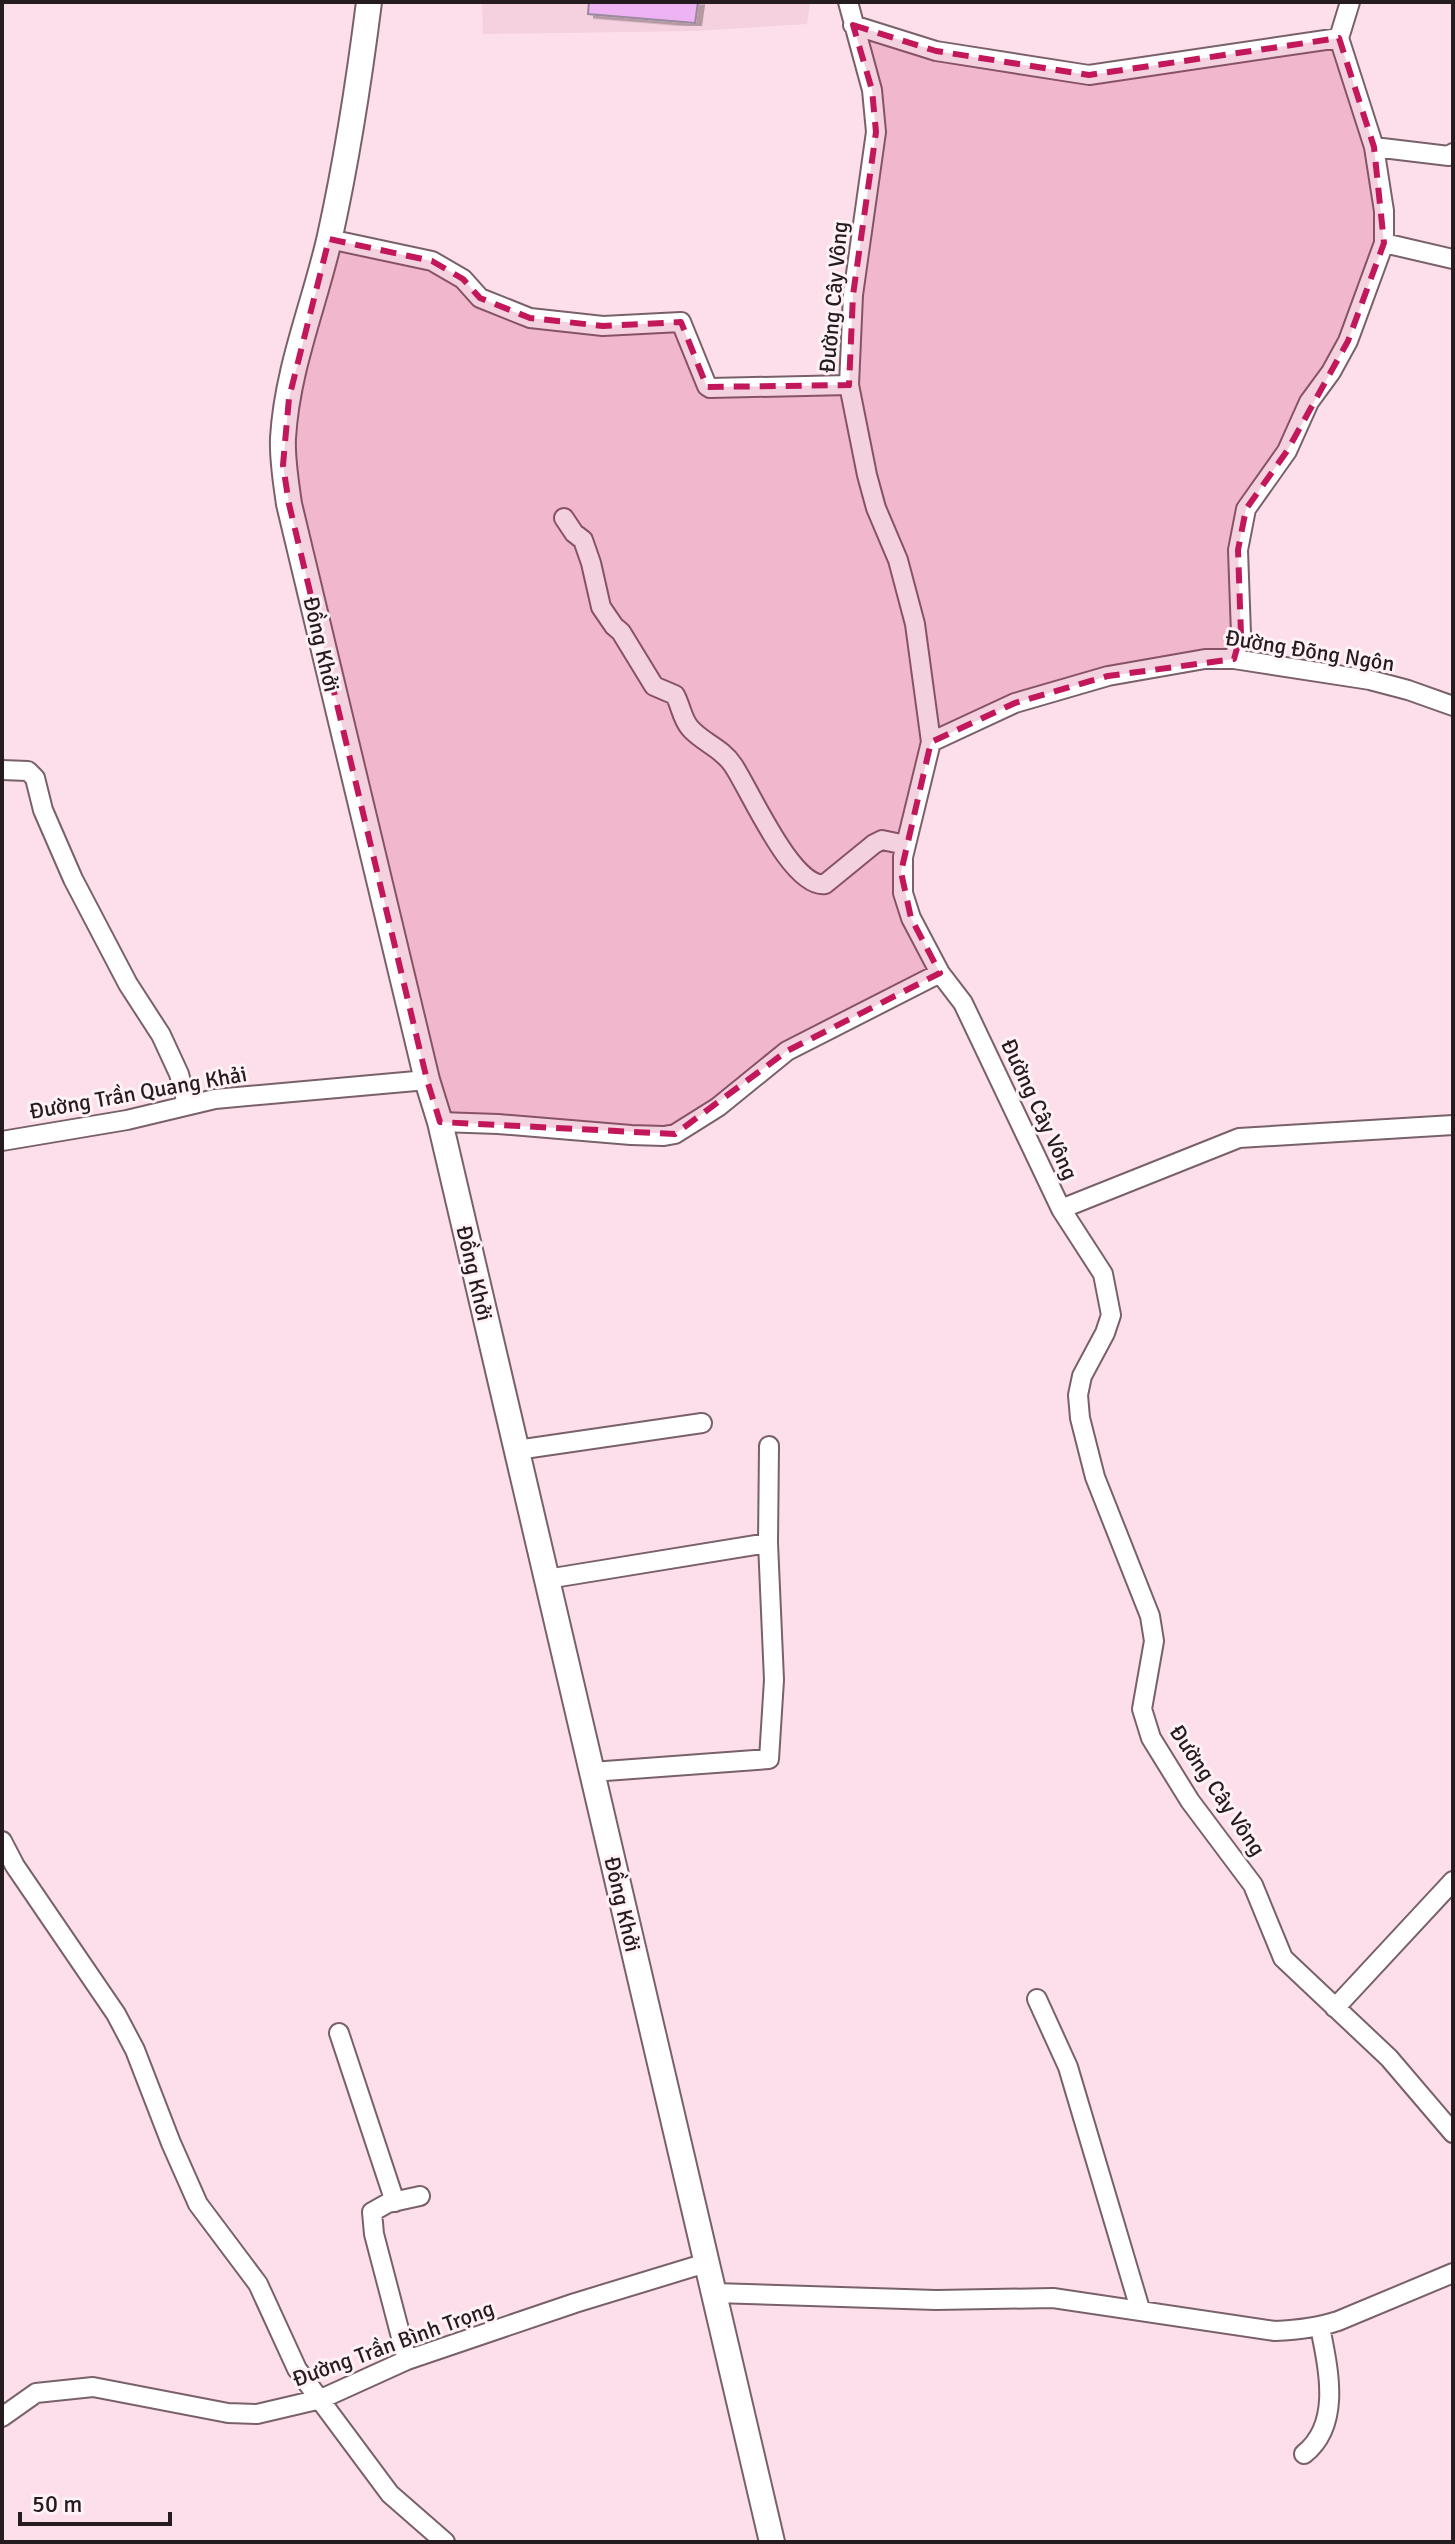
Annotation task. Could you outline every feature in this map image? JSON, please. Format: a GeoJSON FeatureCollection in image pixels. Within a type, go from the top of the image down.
{"type":"FeatureCollection","features":[{"type":"Feature","properties":{"kind":"main road","name":"Đồng Khởi"},"geometry":{"type":"LineString","coordinates":[[369,2],[346,157],[329,239],[297,352],[283,436],[283,465],[289,504],[427,1080],[440,1122],[772,2542]]}},
{"type":"Feature","properties":{"kind":"street","name":"Đường Cây Vông"},"geometry":{"type":"LineString","coordinates":[[848,2],[872,90],[876,132],[853,295],[849,385],[876,508],[898,560],[915,624],[931,742],[906,845],[901,872],[903,893],[911,918],[940,973],[963,1003],[1061,1209],[1103,1274],[1109,1294],[1111,1315],[1082,1376],[1078,1395],[1080,1418],[1095,1477],[1150,1616],[1154,1641],[1142,1709],[1151,1738],[1190,1801],[1253,1885],[1283,1958],[1413,2083],[1453,2133]]}},
{"type":"Feature","properties":{"kind":"street"},"geometry":{"type":"LineString","coordinates":[[1234,659],[1241,634],[1238,550],[1246,509],[1287,451],[1309,402],[1348,341],[1384,243],[1384,211],[1374,147],[1339,38],[1350,2]]}},
{"type":"Feature","properties":{"kind":"street"},"geometry":{"type":"LineString","coordinates":[[853,25],[936,51],[1089,75],[1339,38]]}},
{"type":"Feature","properties":{"kind":"street"},"geometry":{"type":"LineString","coordinates":[[1374,147],[1449,156],[1453,153]]}},
{"type":"Feature","properties":{"kind":"street"},"geometry":{"type":"LineString","coordinates":[[329,239],[432,261],[463,279],[480,298],[530,318],[603,326],[681,322],[710,388],[849,385]]}},
{"type":"Feature","properties":{"kind":"street"},"geometry":{"type":"LineString","coordinates":[[1384,243],[1453,259]]}},
{"type":"Feature","properties":{"kind":"street"},"geometry":{"type":"LineString","coordinates":[[564,518],[583,540],[601,607],[621,632],[643,672],[654,686],[675,695],[690,728],[719,748],[732,764],[798,872],[810,882],[825,884],[882,840],[906,845]]}},
{"type":"Feature","properties":{"kind":"street","name":"Đường Đõng Ngôn"},"geometry":{"type":"LineString","coordinates":[[931,742],[1015,703],[1108,676],[1205,659],[1234,659],[1370,680],[1453,706]]}},
{"type":"Feature","properties":{"kind":"street"},"geometry":{"type":"LineString","coordinates":[[2,770],[28,771],[35,778],[43,810],[73,879],[128,984],[161,1035],[179,1074],[187,1104]]}},
{"type":"Feature","properties":{"kind":"street"},"geometry":{"type":"LineString","coordinates":[[440,1122],[631,1135],[675,1134],[718,1107],[787,1051],[940,973]]}},
{"type":"Feature","properties":{"kind":"street","name":"Đường Trần Quang Khải"},"geometry":{"type":"LineString","coordinates":[[2,1141],[127,1120],[187,1104],[246,1095],[427,1080]]}},
{"type":"Feature","properties":{"kind":"street"},"geometry":{"type":"LineString","coordinates":[[1061,1209],[1239,1138],[1453,1125]]}},
{"type":"Feature","properties":{"kind":"street"},"geometry":{"type":"LineString","coordinates":[[517,1450],[702,1423]]}},
{"type":"Feature","properties":{"kind":"street"},"geometry":{"type":"LineString","coordinates":[[592,1772],[769,1759],[774,1680],[768,1543],[769,1446]]}},
{"type":"Feature","properties":{"kind":"street"},"geometry":{"type":"LineString","coordinates":[[547,1579],[768,1543]]}},
{"type":"Feature","properties":{"kind":"street"},"geometry":{"type":"LineString","coordinates":[[2,1841],[15,1866],[116,2014],[135,2050],[198,2204],[258,2284],[297,2369],[390,2494],[445,2542]]}},
{"type":"Feature","properties":{"kind":"street"},"geometry":{"type":"LineString","coordinates":[[1335,2008],[1453,1881]]}},
{"type":"Feature","properties":{"kind":"street"},"geometry":{"type":"LineString","coordinates":[[1037,1999],[1068,2067],[1140,2309]]}},
{"type":"Feature","properties":{"kind":"street"},"geometry":{"type":"LineString","coordinates":[[339,2033],[395,2202]]}},
{"type":"Feature","properties":{"kind":"street"},"geometry":{"type":"LineString","coordinates":[[407,2360],[374,2234],[372,2212],[420,2196]]}},
{"type":"Feature","properties":{"kind":"street","name":"Đường Trần Bình Trọng"},"geometry":{"type":"LineString","coordinates":[[2,2417],[36,2393],[93,2387],[228,2413],[257,2414],[321,2399],[407,2360],[706,2263]]}},
{"type":"Feature","properties":{"kind":"street"},"geometry":{"type":"LineString","coordinates":[[714,2293],[936,2300],[1028,2296],[1140,2309],[1275,2331],[1320,2327],[1453,2273]]}},
{"type":"Feature","properties":{"kind":"street"},"geometry":{"type":"LineString","coordinates":[[1304,2454],[1314,2447],[1324,2429],[1330,2408],[1326,2356],[1320,2327]]}},
{"type":"Feature","properties":{"kind":"highlighted area"},"geometry":{"type":"Polygon","coordinates":[[[853,25],[936,51],[1089,75],[1339,38],[1374,147],[1384,243],[1348,341],[1287,451],[1246,509],[1238,550],[1241,634],[1234,659],[1108,676],[1015,703],[931,742],[901,872],[911,918],[940,973],[787,1051],[675,1134],[440,1122],[427,1080],[289,504],[283,465],[289,398],[329,239],[432,261],[463,279],[480,298],[530,318],[603,326],[681,322],[707,387],[849,385],[853,295],[876,132],[872,90],[853,25]]]}},
{"type":"Feature","properties":{"kind":"shaded area"},"geometry":{"type":"Polygon","coordinates":[[[482,2],[810,2],[807,24],[695,31],[483,34],[482,2]]]}},
{"type":"Feature","properties":{"kind":"building"},"geometry":{"type":"Polygon","coordinates":[[[589,2],[698,2],[695,23],[588,14],[589,2]]]}}]}
